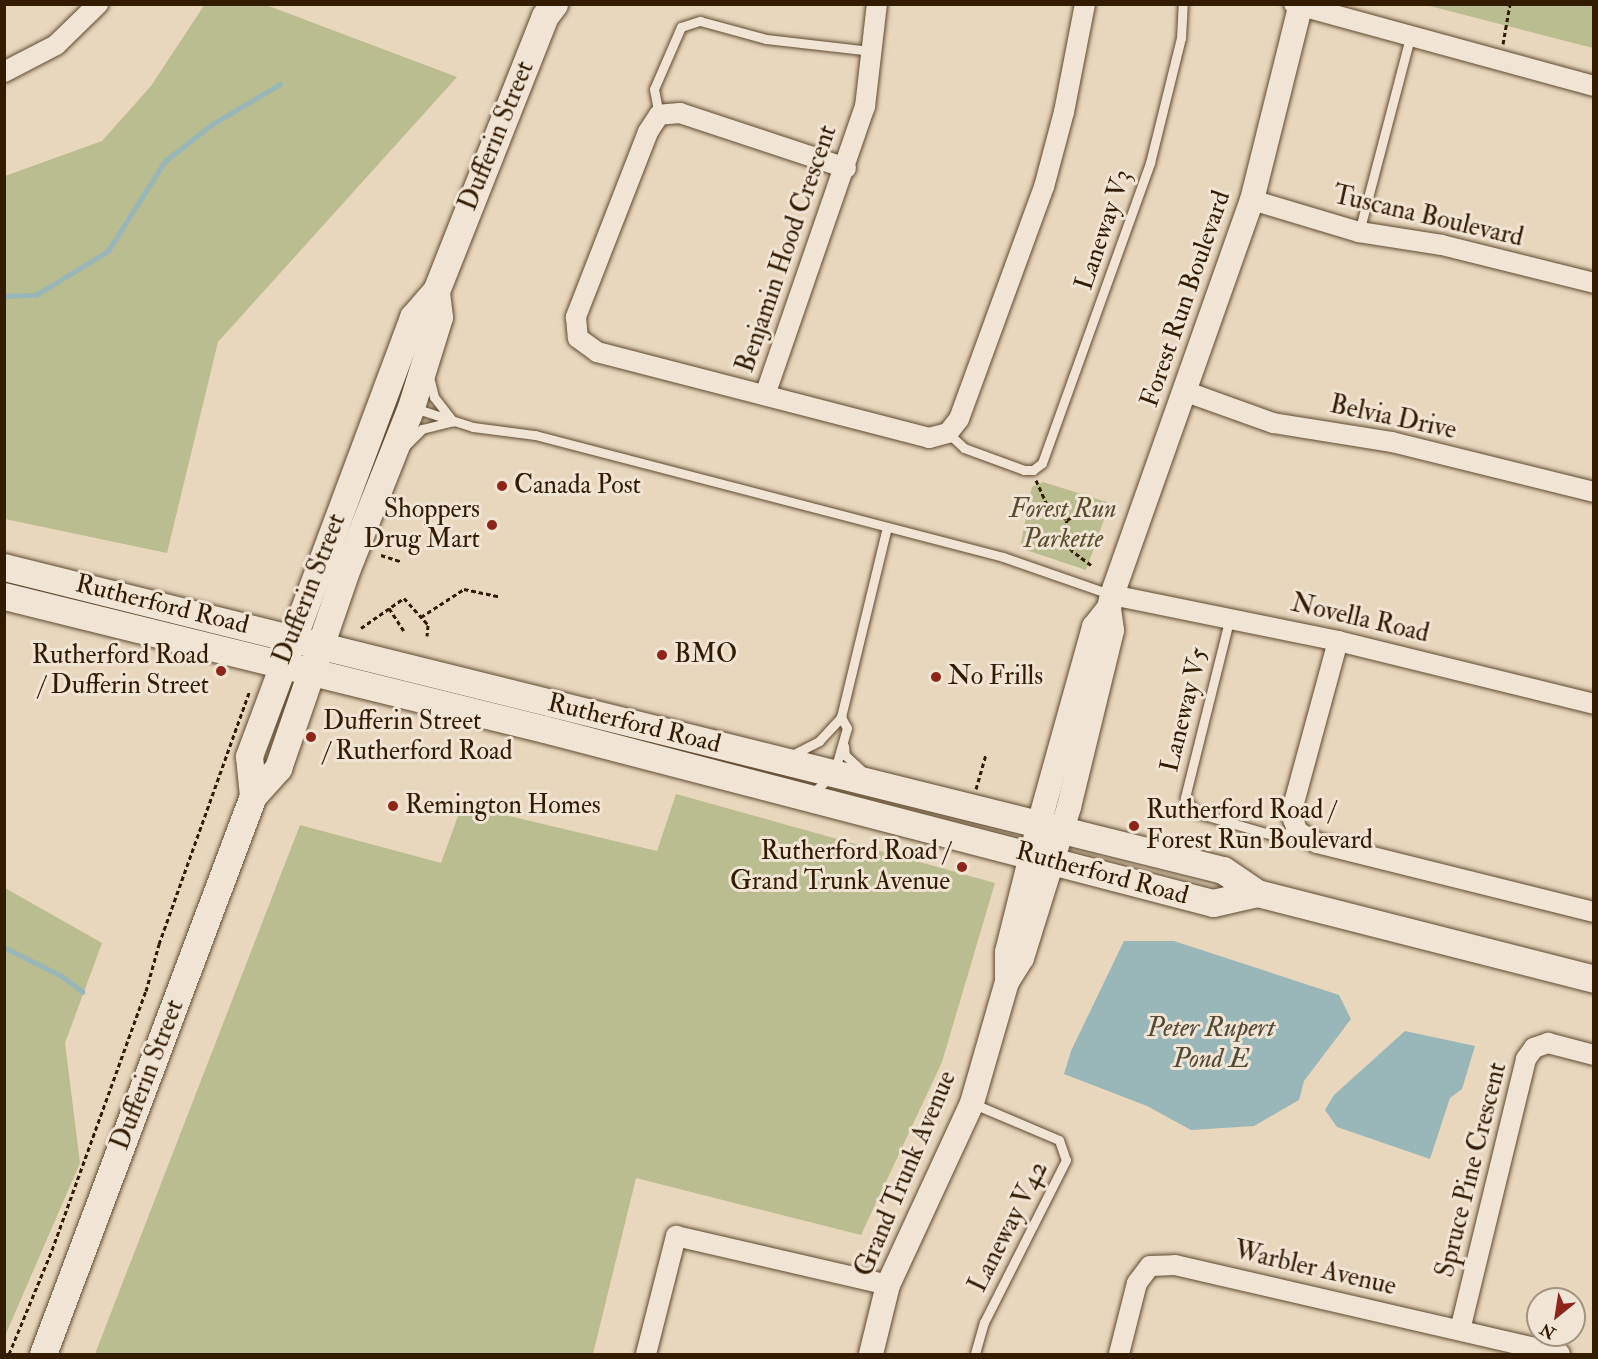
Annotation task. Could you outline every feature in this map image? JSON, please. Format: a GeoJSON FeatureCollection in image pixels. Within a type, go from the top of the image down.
{"type":"FeatureCollection","features":[{"type":"Feature","properties":{"kind":"main road","name":"Dufferin Street"},"geometry":{"type":"LineString","coordinates":[[44,1354],[253,796],[278,768],[319,647],[391,459],[413,317],[436,291],[548,8]]}},
{"type":"Feature","properties":{"kind":"main road","name":"Dufferin Street"},"geometry":{"type":"LineString","coordinates":[[253,796],[249,756],[281,665],[403,388],[426,360],[439,317],[436,291]]}},
{"type":"Feature","properties":{"kind":"main road","name":"Rutherford Road"},"geometry":{"type":"LineString","coordinates":[[4,567],[1223,870],[1257,893],[1593,979]]}},
{"type":"Feature","properties":{"kind":"main road","name":"Rutherford Road"},"geometry":{"type":"LineString","coordinates":[[4,596],[808,797],[1214,903],[1257,893]]}},
{"type":"Feature","properties":{"kind":"street"},"geometry":{"type":"LineString","coordinates":[[4,72],[56,45],[98,4]]}},
{"type":"Feature","properties":{"kind":"street","name":"Benjamin Hood Crescent"},"geometry":{"type":"LineString","coordinates":[[877,4],[866,107],[765,395],[930,438],[948,434]]}},
{"type":"Feature","properties":{"kind":"street"},"geometry":{"type":"LineString","coordinates":[[948,434],[959,419],[1044,187],[1064,112],[1085,4]]}},
{"type":"Feature","properties":{"kind":"street"},"geometry":{"type":"LineString","coordinates":[[1298,5],[1593,86]]}},
{"type":"Feature","properties":{"kind":"street","name":"Forest Run Boulevard"},"geometry":{"type":"LineString","coordinates":[[1042,858],[1112,630],[1110,602],[1252,200],[1298,5]]}},
{"type":"Feature","properties":{"kind":"street"},"geometry":{"type":"LineString","coordinates":[[765,395],[597,352],[578,338],[576,317],[658,115],[680,113],[846,168]]}},
{"type":"Feature","properties":{"kind":"street","name":"Tuscana Boulevard"},"geometry":{"type":"LineString","coordinates":[[1252,200],[1359,232],[1442,245],[1593,283]]}},
{"type":"Feature","properties":{"kind":"street","name":"Belvia Drive"},"geometry":{"type":"LineString","coordinates":[[1184,391],[1273,423],[1392,442],[1593,492]]}},
{"type":"Feature","properties":{"kind":"street","name":"Novella Road"},"geometry":{"type":"LineString","coordinates":[[1110,602],[1230,617],[1338,641],[1593,704]]}},
{"type":"Feature","properties":{"kind":"street"},"geometry":{"type":"LineString","coordinates":[[1338,641],[1291,814],[1298,832],[1317,843],[1593,912]]}},
{"type":"Feature","properties":{"kind":"street","name":"Grand Trunk Avenue"},"geometry":{"type":"LineString","coordinates":[[871,1354],[888,1285],[972,1103],[1007,982],[1007,952],[1042,858]]}},
{"type":"Feature","properties":{"kind":"street","name":"Spruce Pine Crescent"},"geometry":{"type":"LineString","coordinates":[[1460,1330],[1526,1059],[1534,1048],[1548,1043],[1593,1055]]}},
{"type":"Feature","properties":{"kind":"street"},"geometry":{"type":"LineString","coordinates":[[646,1354],[675,1236],[888,1285]]}},
{"type":"Feature","properties":{"kind":"street","name":"Warbler Avenue"},"geometry":{"type":"LineString","coordinates":[[1119,1354],[1137,1283],[1150,1266],[1175,1265],[1560,1354]]}},
{"type":"Feature","properties":{"kind":"lane","name":"Laneway V3"},"geometry":{"type":"LineString","coordinates":[[1033,470],[1042,463],[1150,163],[1180,38],[1183,4]]}},
{"type":"Feature","properties":{"kind":"lane"},"geometry":{"type":"LineString","coordinates":[[658,115],[654,89],[681,27],[700,21],[766,39],[872,51]]}},
{"type":"Feature","properties":{"kind":"lane"},"geometry":{"type":"LineString","coordinates":[[1359,232],[1410,37]]}},
{"type":"Feature","properties":{"kind":"lane"},"geometry":{"type":"LineString","coordinates":[[426,360],[434,397],[453,421]]}},
{"type":"Feature","properties":{"kind":"lane"},"geometry":{"type":"LineString","coordinates":[[403,388],[453,421],[535,435],[1003,557],[1110,602]]}},
{"type":"Feature","properties":{"kind":"lane"},"geometry":{"type":"LineString","coordinates":[[391,459],[422,429],[453,421]]}},
{"type":"Feature","properties":{"kind":"lane"},"geometry":{"type":"LineString","coordinates":[[948,434],[964,448],[1024,470],[1033,470]]}},
{"type":"Feature","properties":{"kind":"lane"},"geometry":{"type":"LineString","coordinates":[[776,758],[794,755],[819,741],[841,717],[887,527]]}},
{"type":"Feature","properties":{"kind":"lane","name":"Laneway V5"},"geometry":{"type":"LineString","coordinates":[[1230,617],[1185,798],[1197,813],[1272,835],[1298,832]]}},
{"type":"Feature","properties":{"kind":"lane"},"geometry":{"type":"LineString","coordinates":[[808,797],[834,772],[848,728],[841,717]]}},
{"type":"Feature","properties":{"kind":"lane"},"geometry":{"type":"LineString","coordinates":[[843,742],[845,755],[873,782]]}},
{"type":"Feature","properties":{"kind":"lane","name":"Laneway V42"},"geometry":{"type":"LineString","coordinates":[[972,1103],[1059,1140],[1066,1160],[984,1322],[975,1354]]}},
{"type":"Feature","properties":{"kind":"path"},"geometry":{"type":"LineString","coordinates":[[1501,62],[1510,4]]}},
{"type":"Feature","properties":{"kind":"path"},"geometry":{"type":"LineString","coordinates":[[1033,470],[1049,509],[1067,520]]}},
{"type":"Feature","properties":{"kind":"path"},"geometry":{"type":"LineString","coordinates":[[1091,565],[1071,550],[1065,530],[1067,520],[1079,513],[1110,514]]}},
{"type":"Feature","properties":{"kind":"path"},"geometry":{"type":"LineString","coordinates":[[381,555],[400,561]]}},
{"type":"Feature","properties":{"kind":"path"},"geometry":{"type":"LineString","coordinates":[[421,617],[464,589],[498,596]]}},
{"type":"Feature","properties":{"kind":"path"},"geometry":{"type":"LineString","coordinates":[[361,628],[404,598],[428,625],[427,636]]}},
{"type":"Feature","properties":{"kind":"path"},"geometry":{"type":"LineString","coordinates":[[389,608],[404,632]]}},
{"type":"Feature","properties":{"kind":"path"},"geometry":{"type":"LineString","coordinates":[[9,1354],[52,1250],[146,991],[159,944],[246,695],[254,689]]}},
{"type":"Feature","properties":{"kind":"path"},"geometry":{"type":"LineString","coordinates":[[972,807],[986,753]]}},
{"type":"Feature","properties":{"kind":"green space"},"geometry":{"type":"Polygon","coordinates":[[[205,4],[266,5],[457,77],[218,342],[167,553],[5,519],[5,176],[102,141],[151,86],[205,4]]]}},
{"type":"Feature","properties":{"kind":"green space"},"geometry":{"type":"Polygon","coordinates":[[[1426,5],[1593,5],[1593,48],[1426,5]]]}},
{"type":"Feature","properties":{"kind":"green space","name":"Forest Run Parkette"},"geometry":{"type":"Polygon","coordinates":[[[1043,482],[1110,503],[1086,570],[1020,548],[1032,487],[1043,482]]]}},
{"type":"Feature","properties":{"kind":"green space"},"geometry":{"type":"Polygon","coordinates":[[[676,794],[995,883],[942,1062],[861,1235],[636,1178],[593,1354],[95,1354],[300,825],[441,863],[462,805],[657,851],[676,794]]]}},
{"type":"Feature","properties":{"kind":"green space"},"geometry":{"type":"Polygon","coordinates":[[[5,888],[102,943],[65,1043],[80,1163],[5,1336],[5,888]]]}},
{"type":"Feature","properties":{"kind":"water","name":"Peter Rupert Pond E"},"geometry":{"type":"Polygon","coordinates":[[[1124,941],[1174,941],[1339,995],[1351,1019],[1304,1081],[1299,1100],[1254,1126],[1191,1130],[1147,1106],[1064,1074],[1071,1051],[1124,941]]]}},
{"type":"Feature","properties":{"kind":"water"},"geometry":{"type":"Polygon","coordinates":[[[1405,1031],[1475,1046],[1462,1089],[1450,1098],[1430,1159],[1337,1127],[1325,1110],[1334,1095],[1405,1031]]]}},
{"type":"Feature","properties":{"kind":"waterway"},"geometry":{"type":"LineString","coordinates":[[4,296],[36,295],[108,251],[165,161],[211,125],[280,84]]}},
{"type":"Feature","properties":{"kind":"waterway"},"geometry":{"type":"LineString","coordinates":[[4,947],[62,976],[83,992]]}},
{"type":"Feature","properties":{"kind":"place","name":"Canada Post"},"geometry":{"type":"Point","coordinates":[502,486]}},
{"type":"Feature","properties":{"kind":"place","name":"Shoppers Drug Mart"},"geometry":{"type":"Point","coordinates":[492,525]}},
{"type":"Feature","properties":{"kind":"place","name":"BMO"},"geometry":{"type":"Point","coordinates":[662,655]}},
{"type":"Feature","properties":{"kind":"place","name":"Rutherford Road / Dufferin Street"},"geometry":{"type":"Point","coordinates":[221,671]}},
{"type":"Feature","properties":{"kind":"place","name":"No Frills"},"geometry":{"type":"Point","coordinates":[936,677]}},
{"type":"Feature","properties":{"kind":"place","name":"Dufferin Street / Rutherford Road"},"geometry":{"type":"Point","coordinates":[311,737]}},
{"type":"Feature","properties":{"kind":"place","name":"Remington Homes"},"geometry":{"type":"Point","coordinates":[393,806]}},
{"type":"Feature","properties":{"kind":"place","name":"Rutherford Road / Forest Run Boulevard"},"geometry":{"type":"Point","coordinates":[1134,826]}},
{"type":"Feature","properties":{"kind":"place","name":"Rutherford Road / Grand Trunk Avenue"},"geometry":{"type":"Point","coordinates":[962,867]}}]}
